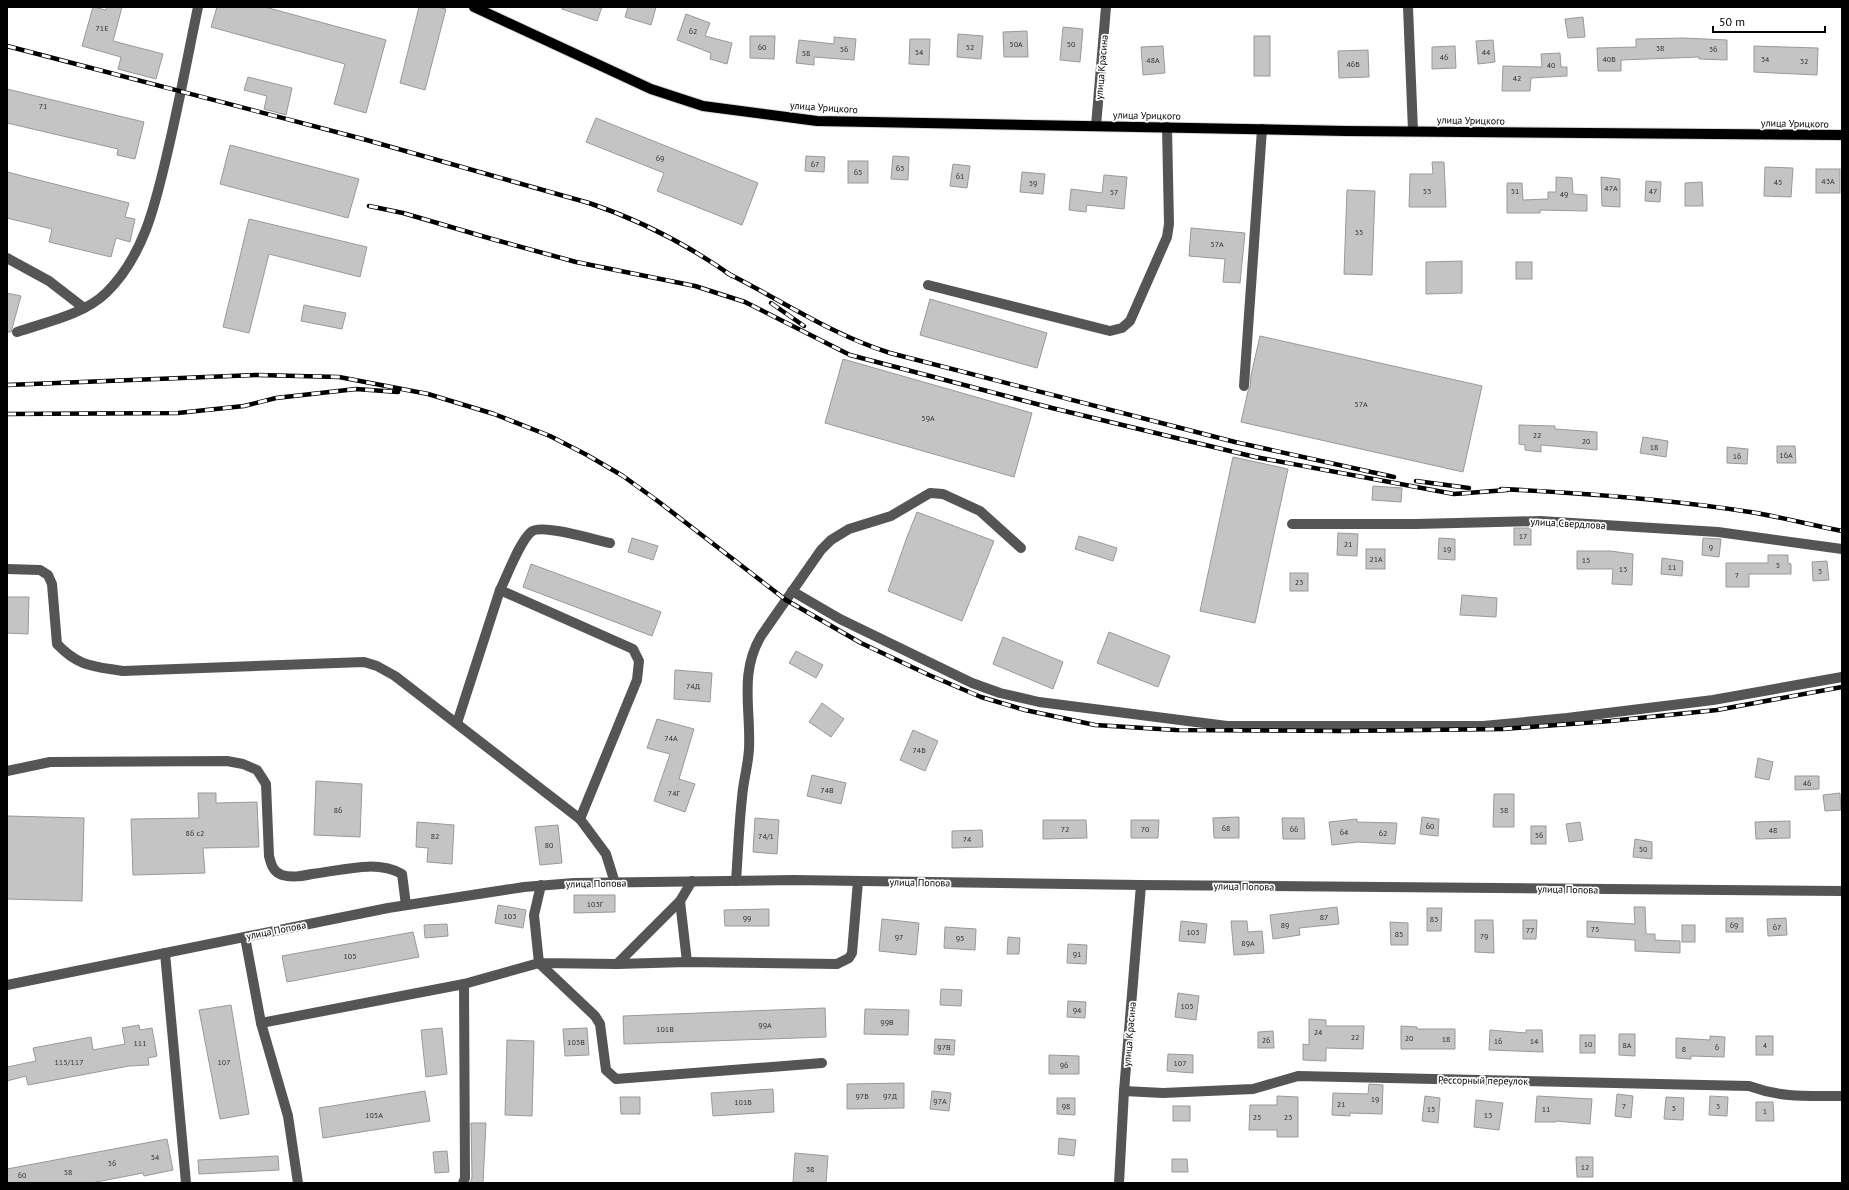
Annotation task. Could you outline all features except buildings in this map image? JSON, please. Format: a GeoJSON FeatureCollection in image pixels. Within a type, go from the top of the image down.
{"type":"FeatureCollection","features":[{"type":"Feature","properties":{"kind":"main road","name":"улица Урицкого"},"geometry":{"type":"LineString","coordinates":[[474,7],[651,89],[703,106],[817,121],[1262,129],[1842,135]]}},
{"type":"Feature","properties":{"kind":"street"},"geometry":{"type":"LineString","coordinates":[[17,332],[84,308],[105,294],[125,270],[144,235],[155,203],[174,127],[198,7]]}},
{"type":"Feature","properties":{"kind":"street","name":"улица Красина"},"geometry":{"type":"LineString","coordinates":[[1096,126],[1106,7]]}},
{"type":"Feature","properties":{"kind":"street"},"geometry":{"type":"LineString","coordinates":[[1408,7],[1413,131]]}},
{"type":"Feature","properties":{"kind":"street"},"geometry":{"type":"LineString","coordinates":[[928,285],[1110,331],[1122,328],[1130,321],[1167,237],[1169,224],[1167,127]]}},
{"type":"Feature","properties":{"kind":"street"},"geometry":{"type":"LineString","coordinates":[[1244,386],[1262,129]]}},
{"type":"Feature","properties":{"kind":"street"},"geometry":{"type":"LineString","coordinates":[[7,258],[50,281],[84,308]]}},
{"type":"Feature","properties":{"kind":"street"},"geometry":{"type":"LineString","coordinates":[[736,880],[742,797],[748,751],[747,677],[750,662],[754,648],[761,636],[820,550],[831,540],[849,529],[891,516],[930,493],[944,494],[980,511],[1021,548]]}},
{"type":"Feature","properties":{"kind":"street","name":"улица Свердлова"},"geometry":{"type":"LineString","coordinates":[[1292,524],[1416,524],[1540,521],[1718,532],[1842,549]]}},
{"type":"Feature","properties":{"kind":"street"},"geometry":{"type":"LineString","coordinates":[[457,723],[500,590],[531,531],[544,528],[610,543]]}},
{"type":"Feature","properties":{"kind":"street"},"geometry":{"type":"LineString","coordinates":[[7,569],[40,570],[48,575],[52,584],[57,644],[73,659],[86,666],[123,670],[364,662],[377,666],[395,676],[580,819],[606,854],[615,882]]}},
{"type":"Feature","properties":{"kind":"street"},"geometry":{"type":"LineString","coordinates":[[500,590],[633,649],[639,661],[637,680],[580,819]]}},
{"type":"Feature","properties":{"kind":"street"},"geometry":{"type":"LineString","coordinates":[[792,591],[840,619],[972,683],[1000,693],[1039,702],[1228,726],[1483,726],[1567,718],[1713,700],[1842,677]]}},
{"type":"Feature","properties":{"kind":"street"},"geometry":{"type":"LineString","coordinates":[[7,770],[50,762],[227,760],[243,764],[257,770],[266,784],[269,856],[271,867],[280,874],[294,877],[373,866],[392,868],[402,874],[406,905]]}},
{"type":"Feature","properties":{"kind":"street","name":"улица Попова"},"geometry":{"type":"LineString","coordinates":[[7,985],[406,905],[541,885],[736,880],[1842,891]]}},
{"type":"Feature","properties":{"kind":"street"},"geometry":{"type":"LineString","coordinates":[[617,964],[680,901],[692,881]]}},
{"type":"Feature","properties":{"kind":"street"},"geometry":{"type":"LineString","coordinates":[[261,1023],[464,984],[539,963],[617,964],[687,962],[837,964],[849,958],[852,953],[858,881]]}},
{"type":"Feature","properties":{"kind":"street"},"geometry":{"type":"LineString","coordinates":[[541,885],[534,915],[539,963],[595,1016],[600,1024],[606,1070],[616,1079],[822,1063]]}},
{"type":"Feature","properties":{"kind":"street","name":"улица Красина"},"geometry":{"type":"LineString","coordinates":[[1119,1183],[1124,1091],[1141,885]]}},
{"type":"Feature","properties":{"kind":"street"},"geometry":{"type":"LineString","coordinates":[[680,901],[687,962]]}},
{"type":"Feature","properties":{"kind":"street"},"geometry":{"type":"LineString","coordinates":[[245,937],[261,1023],[288,1116],[298,1183]]}},
{"type":"Feature","properties":{"kind":"street"},"geometry":{"type":"LineString","coordinates":[[165,953],[186,1183]]}},
{"type":"Feature","properties":{"kind":"street"},"geometry":{"type":"LineString","coordinates":[[463,1183],[465,1178],[464,984]]}},
{"type":"Feature","properties":{"kind":"street","name":"Рессорный переулок"},"geometry":{"type":"LineString","coordinates":[[1124,1091],[1163,1092],[1252,1089],[1298,1076],[1749,1086],[1768,1093],[1792,1096],[1842,1096]]}},
{"type":"Feature","properties":{"kind":"railway"},"geometry":{"type":"LineString","coordinates":[[7,46],[363,139],[589,203],[627,217],[663,234],[732,276]]}},
{"type":"Feature","properties":{"kind":"railway"},"geometry":{"type":"LineString","coordinates":[[369,206],[403,213],[576,262],[695,286],[745,302],[850,355],[1052,408],[1255,457],[1454,494],[1507,490]]}},
{"type":"Feature","properties":{"kind":"railway"},"geometry":{"type":"LineString","coordinates":[[727,273],[827,327],[869,346],[890,353],[1235,442],[1394,477]]}},
{"type":"Feature","properties":{"kind":"railway"},"geometry":{"type":"LineString","coordinates":[[771,303],[804,326]]}},
{"type":"Feature","properties":{"kind":"railway"},"geometry":{"type":"LineString","coordinates":[[7,385],[257,375],[339,377],[428,394],[494,414],[550,436],[623,476],[786,600],[861,643],[929,675],[981,697],[1025,710],[1095,725],[1176,730],[1343,731],[1503,729],[1610,721],[1717,710],[1842,687]]}},
{"type":"Feature","properties":{"kind":"railway"},"geometry":{"type":"LineString","coordinates":[[7,414],[178,413],[244,406],[276,398],[356,389],[398,392]]}},
{"type":"Feature","properties":{"kind":"railway"},"geometry":{"type":"LineString","coordinates":[[1416,481],[1469,488]]}},
{"type":"Feature","properties":{"kind":"railway"},"geometry":{"type":"LineString","coordinates":[[1501,489],[1688,503],[1762,514],[1842,531]]}}]}
